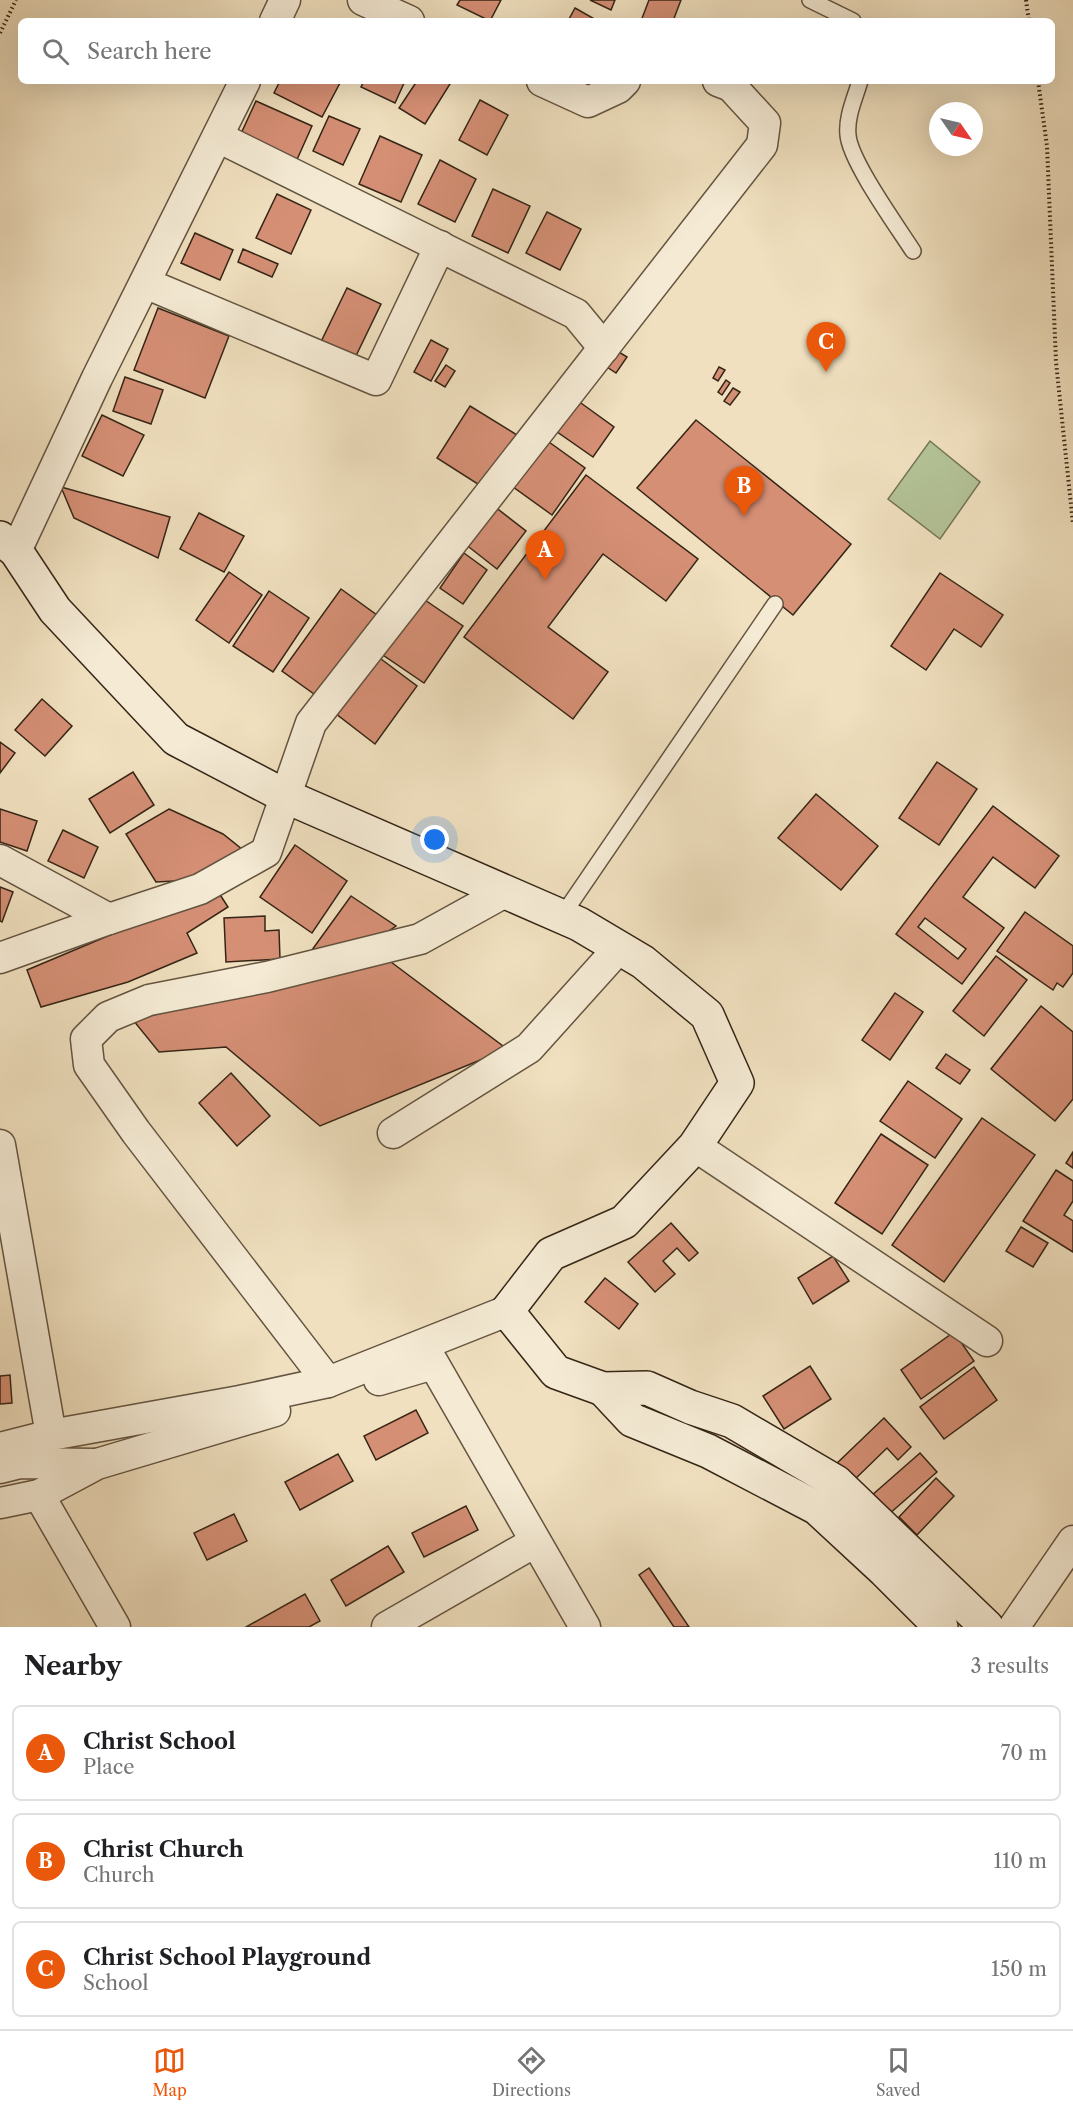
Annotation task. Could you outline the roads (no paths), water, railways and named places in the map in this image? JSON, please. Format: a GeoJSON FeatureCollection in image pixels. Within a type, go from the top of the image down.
{"type":"FeatureCollection","features":[{"type":"Feature","properties":{"kind":"main road"},"geometry":{"type":"LineString","coordinates":[[8,544],[55,610],[176,739],[285,796],[579,924],[643,962],[707,1015],[737,1083],[695,1146],[624,1222],[551,1254],[507,1311],[556,1372],[603,1389],[647,1388],[690,1407],[732,1421],[836,1482],[987,1627]]}},
{"type":"Feature","properties":{"kind":"main road"},"geometry":{"type":"LineString","coordinates":[[603,1389],[632,1420],[708,1451],[817,1508],[941,1627]]}},
{"type":"Feature","properties":{"kind":"street"},"geometry":{"type":"LineString","coordinates":[[276,18],[285,0]]}},
{"type":"Feature","properties":{"kind":"street"},"geometry":{"type":"LineString","coordinates":[[363,0],[402,18]]}},
{"type":"Feature","properties":{"kind":"street"},"geometry":{"type":"LineString","coordinates":[[8,544],[145,283],[244,84]]}},
{"type":"Feature","properties":{"kind":"street"},"geometry":{"type":"LineString","coordinates":[[549,84],[588,102],[622,84]]}},
{"type":"Feature","properties":{"kind":"street"},"geometry":{"type":"LineString","coordinates":[[0,958],[200,889],[266,852],[311,723],[762,145],[765,123],[731,86],[726,84]]}},
{"type":"Feature","properties":{"kind":"street"},"geometry":{"type":"LineString","coordinates":[[218,137],[576,314],[604,348]]}},
{"type":"Feature","properties":{"kind":"street"},"geometry":{"type":"LineString","coordinates":[[145,283],[375,380],[440,246]]}},
{"type":"Feature","properties":{"kind":"street"},"geometry":{"type":"LineString","coordinates":[[0,860],[109,919]]}},
{"type":"Feature","properties":{"kind":"street"},"geometry":{"type":"LineString","coordinates":[[328,1382],[136,1132],[89,1065],[86,1039],[108,1017],[148,1000],[267,977],[420,939],[505,892]]}},
{"type":"Feature","properties":{"kind":"street"},"geometry":{"type":"LineString","coordinates":[[393,1133],[529,1048],[619,948]]}},
{"type":"Feature","properties":{"kind":"street"},"geometry":{"type":"LineString","coordinates":[[0,1145],[51,1435]]}},
{"type":"Feature","properties":{"kind":"street"},"geometry":{"type":"LineString","coordinates":[[695,1146],[987,1341]]}},
{"type":"Feature","properties":{"kind":"street"},"geometry":{"type":"LineString","coordinates":[[0,1503],[39,1495],[97,1464],[428,1354],[507,1311]]}},
{"type":"Feature","properties":{"kind":"street"},"geometry":{"type":"LineString","coordinates":[[0,1448],[51,1435],[240,1401],[328,1382],[428,1354]]}},
{"type":"Feature","properties":{"kind":"street"},"geometry":{"type":"LineString","coordinates":[[428,1354],[585,1627]]}},
{"type":"Feature","properties":{"kind":"street"},"geometry":{"type":"LineString","coordinates":[[0,1468],[20,1462],[97,1464]]}},
{"type":"Feature","properties":{"kind":"street"},"geometry":{"type":"LineString","coordinates":[[39,1495],[115,1627]]}},
{"type":"Feature","properties":{"kind":"street"},"geometry":{"type":"LineString","coordinates":[[1014,1627],[1073,1541]]}},
{"type":"Feature","properties":{"kind":"street"},"geometry":{"type":"LineString","coordinates":[[387,1627],[535,1542]]}},
{"type":"Feature","properties":{"kind":"lane"},"geometry":{"type":"LineString","coordinates":[[810,0],[847,18]]}},
{"type":"Feature","properties":{"kind":"lane"},"geometry":{"type":"LineString","coordinates":[[859,84],[848,124],[850,147],[864,175],[913,251]]}},
{"type":"Feature","properties":{"kind":"lane"},"geometry":{"type":"LineString","coordinates":[[562,916],[775,604]]}},
{"type":"Feature","properties":{"kind":"place","name":"Christ School Playground"},"geometry":{"type":"Point","coordinates":[826,372]}},
{"type":"Feature","properties":{"kind":"place","name":"Christ Church"},"geometry":{"type":"Point","coordinates":[744,516]}},
{"type":"Feature","properties":{"kind":"place","name":"Christ School"},"geometry":{"type":"Point","coordinates":[545,580]}}]}
